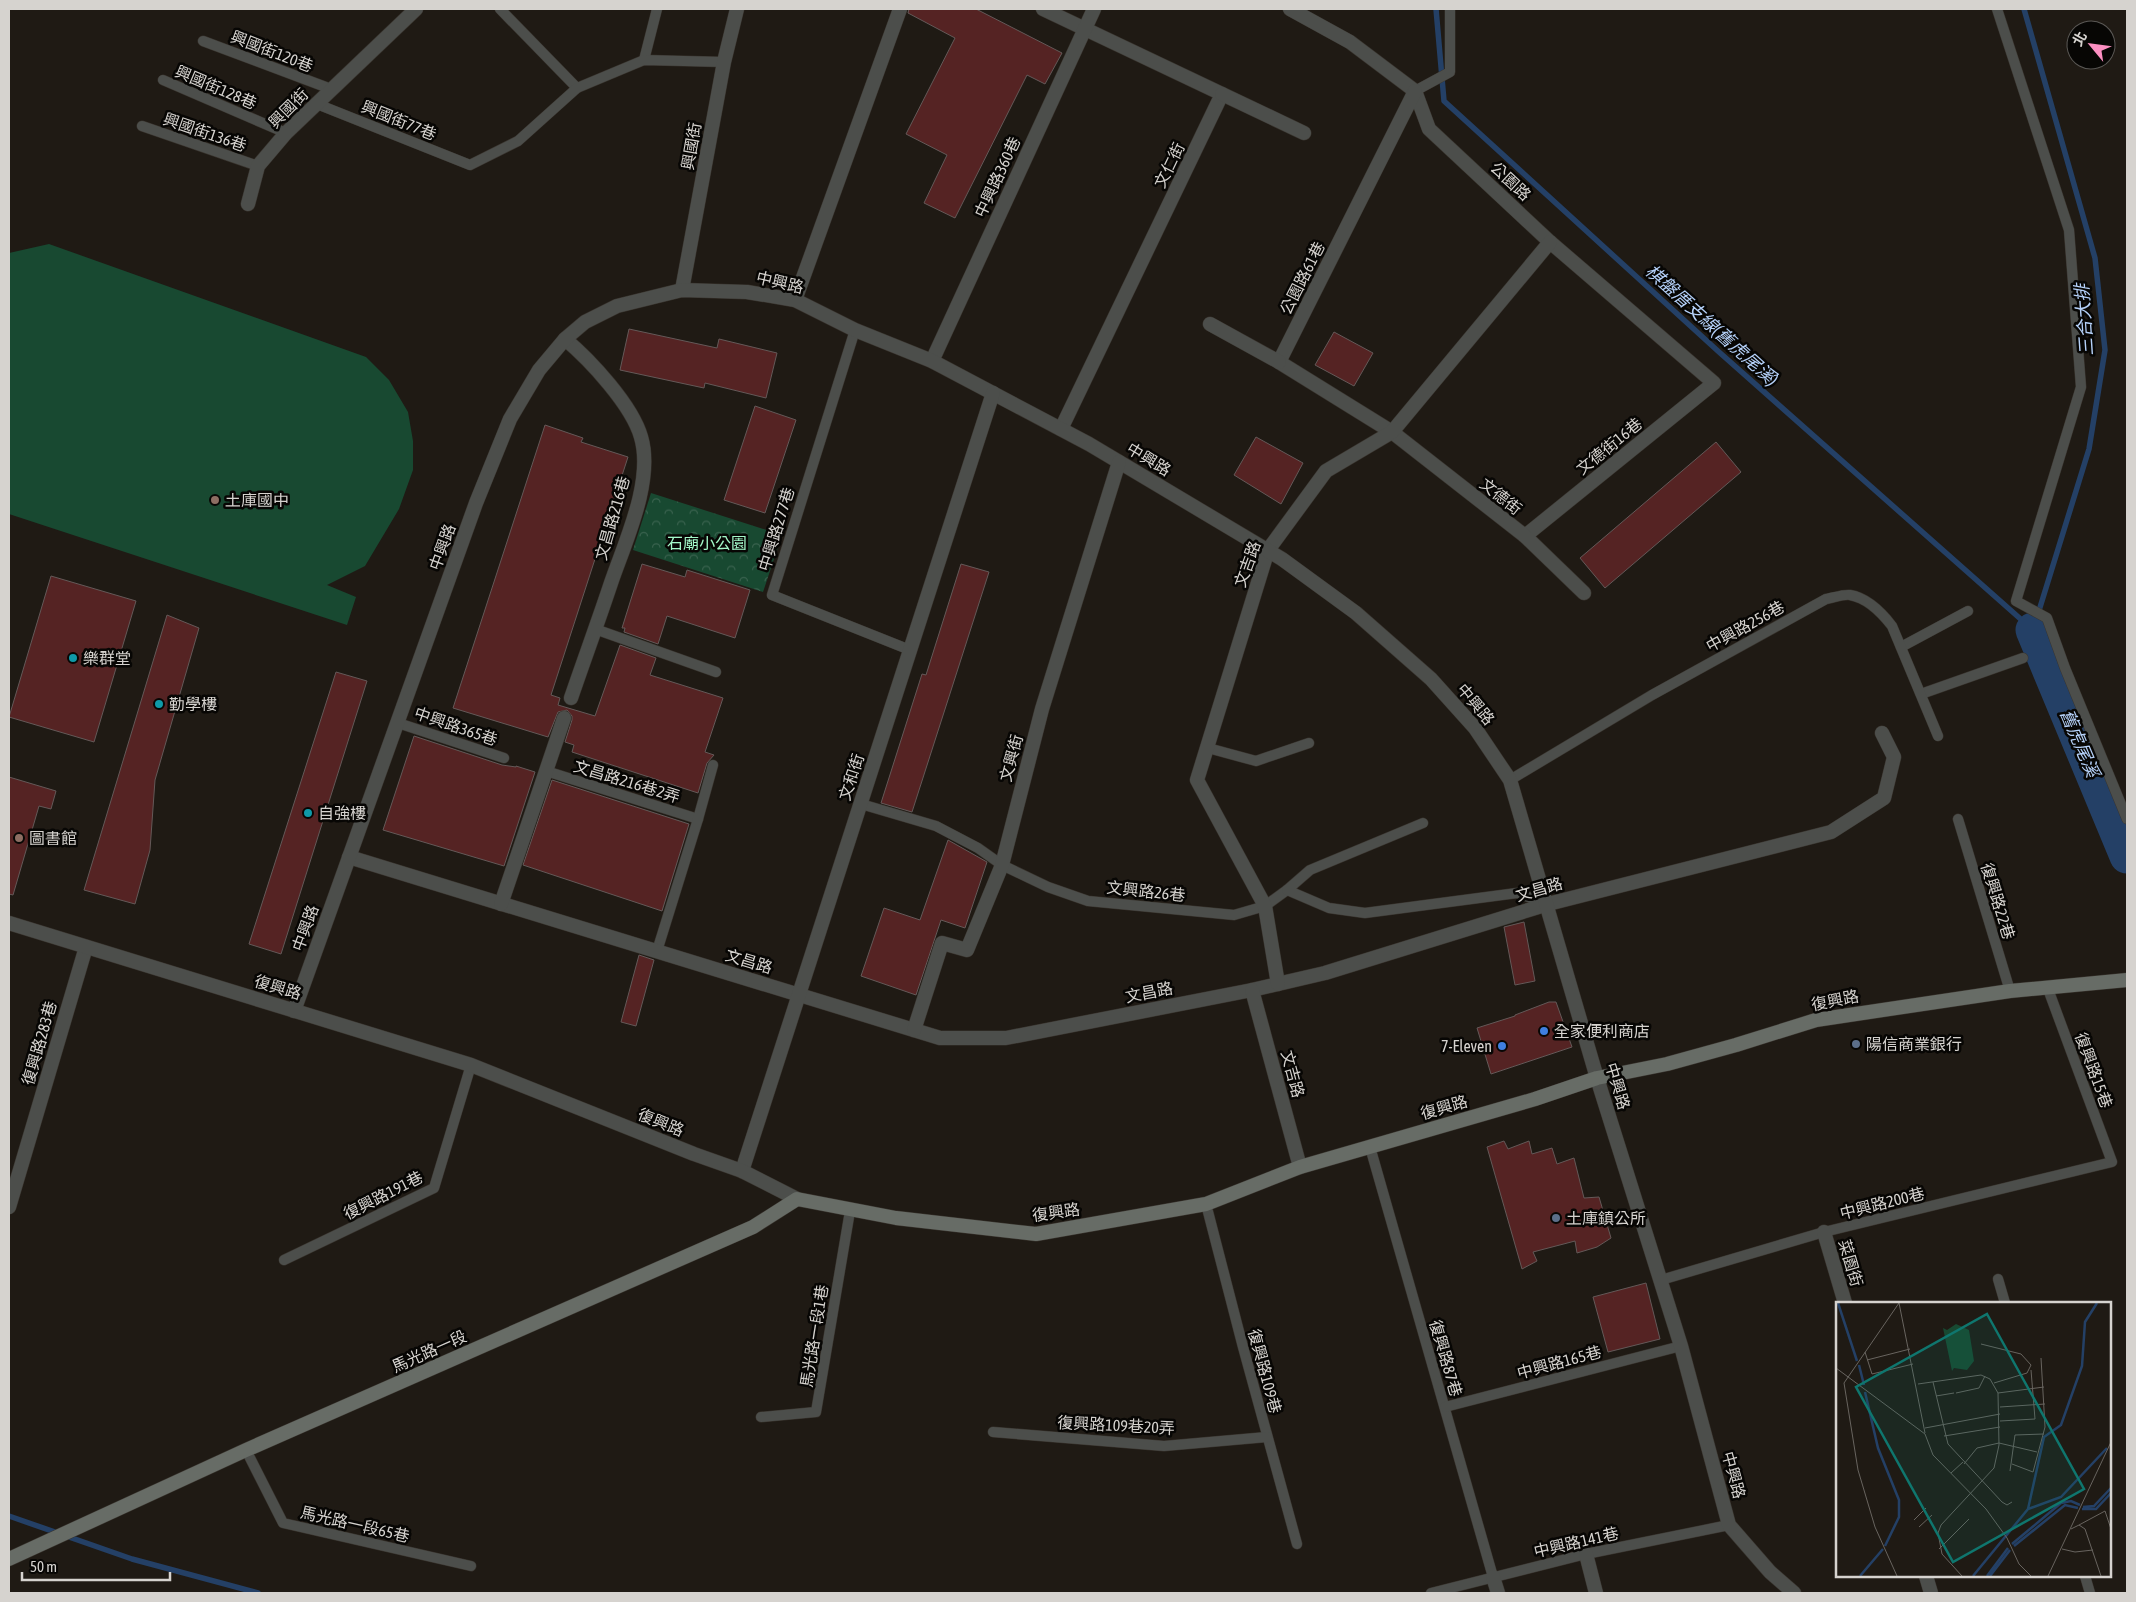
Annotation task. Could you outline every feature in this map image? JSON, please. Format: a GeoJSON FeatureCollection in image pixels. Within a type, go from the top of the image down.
{"type":"FeatureCollection","features":[{"type":"Feature","properties":{"kind":"main road","name":"復興路"},"geometry":{"type":"LineString","coordinates":[[797,1200],[896,1218],[1036,1234],[1206,1204],[1300,1167],[1536,1100],[1597,1078],[1667,1064],[1816,1020],[2010,991],[2127,980]]}},
{"type":"Feature","properties":{"kind":"main road","name":"馬光路一段"},"geometry":{"type":"LineString","coordinates":[[9,1558],[53,1540],[246,1450],[753,1227],[797,1200]]}},
{"type":"Feature","properties":{"kind":"street","name":"興國街"},"geometry":{"type":"LineString","coordinates":[[248,204],[258,166],[286,133],[416,9]]}},
{"type":"Feature","properties":{"kind":"street","name":"興國街"},"geometry":{"type":"LineString","coordinates":[[682,290],[724,62],[737,9]]}},
{"type":"Feature","properties":{"kind":"street"},"geometry":{"type":"LineString","coordinates":[[795,300],[900,9]]}},
{"type":"Feature","properties":{"kind":"street"},"geometry":{"type":"LineString","coordinates":[[1043,9],[1304,133]]}},
{"type":"Feature","properties":{"kind":"street","name":"中興路360巷"},"geometry":{"type":"LineString","coordinates":[[932,361],[1094,9]]}},
{"type":"Feature","properties":{"kind":"street"},"geometry":{"type":"LineString","coordinates":[[1290,9],[1350,42],[1415,91]]}},
{"type":"Feature","properties":{"kind":"street","name":"公園路"},"geometry":{"type":"LineString","coordinates":[[1415,91],[1429,129],[1550,242],[1714,383]]}},
{"type":"Feature","properties":{"kind":"street","name":"公園路61巷"},"geometry":{"type":"LineString","coordinates":[[1279,362],[1415,91]]}},
{"type":"Feature","properties":{"kind":"street","name":"文仁街"},"geometry":{"type":"LineString","coordinates":[[1061,429],[1222,94]]}},
{"type":"Feature","properties":{"kind":"street","name":"文吉路"},"geometry":{"type":"LineString","coordinates":[[1278,984],[1265,906],[1197,780],[1268,550],[1326,471],[1392,432],[1550,242]]}},
{"type":"Feature","properties":{"kind":"street","name":"中興路"},"geometry":{"type":"LineString","coordinates":[[294,1011],[476,503],[510,419],[539,370],[565,339],[585,322],[617,306],[682,290],[747,292],[795,300],[855,330],[932,361],[1061,429],[1268,550],[1356,612],[1431,679],[1475,728],[1510,780],[1548,904],[1597,1078],[1681,1346],[1730,1525],[1765,1567],[1794,1593]]}},
{"type":"Feature","properties":{"kind":"street"},"geometry":{"type":"LineString","coordinates":[[1210,324],[1279,362],[1392,432]]}},
{"type":"Feature","properties":{"kind":"street","name":"文昌路216巷"},"geometry":{"type":"LineString","coordinates":[[565,339],[585,356],[633,419],[641,437],[644,456],[643,479],[634,514],[571,698]]}},
{"type":"Feature","properties":{"kind":"street","name":"文德街16巷"},"geometry":{"type":"LineString","coordinates":[[1525,536],[1714,383]]}},
{"type":"Feature","properties":{"kind":"street","name":"文和街"},"geometry":{"type":"LineString","coordinates":[[742,1171],[993,394]]}},
{"type":"Feature","properties":{"kind":"street","name":"文德街"},"geometry":{"type":"LineString","coordinates":[[1392,432],[1525,536],[1584,593]]}},
{"type":"Feature","properties":{"kind":"street","name":"文興街"},"geometry":{"type":"LineString","coordinates":[[914,1030],[942,944],[967,950],[1002,864],[1042,709],[1119,462]]}},
{"type":"Feature","properties":{"kind":"street"},"geometry":{"type":"LineString","coordinates":[[501,904],[564,718]]}},
{"type":"Feature","properties":{"kind":"street","name":"文昌路"},"geometry":{"type":"LineString","coordinates":[[349,857],[940,1038],[1006,1038],[1252,990],[1325,973],[1548,904],[1831,832],[1884,798],[1894,757],[1882,733]]}},
{"type":"Feature","properties":{"kind":"street","name":"復興路"},"geometry":{"type":"LineString","coordinates":[[9,923],[470,1065],[694,1154],[742,1171],[797,1200]]}},
{"type":"Feature","properties":{"kind":"street","name":"復興路283巷"},"geometry":{"type":"LineString","coordinates":[[9,1207],[86,947]]}},
{"type":"Feature","properties":{"kind":"street","name":"文吉路"},"geometry":{"type":"LineString","coordinates":[[1252,990],[1300,1167]]}},
{"type":"Feature","properties":{"kind":"street","name":"菜園街"},"geometry":{"type":"LineString","coordinates":[[1824,1232],[1845,1302]]}},
{"type":"Feature","properties":{"kind":"street"},"geometry":{"type":"LineString","coordinates":[[1586,1554],[1596,1593]]}},
{"type":"Feature","properties":{"kind":"street"},"geometry":{"type":"LineString","coordinates":[[1493,1577],[1498,1593]]}},
{"type":"Feature","properties":{"kind":"street"},"geometry":{"type":"LineString","coordinates":[[1926,1577],[1931,1593]]}},
{"type":"Feature","properties":{"kind":"lane"},"geometry":{"type":"LineString","coordinates":[[500,9],[577,88],[644,60],[724,62]]}},
{"type":"Feature","properties":{"kind":"lane"},"geometry":{"type":"LineString","coordinates":[[644,60],[657,9]]}},
{"type":"Feature","properties":{"kind":"lane"},"geometry":{"type":"LineString","coordinates":[[1415,91],[1450,72],[1450,9]]}},
{"type":"Feature","properties":{"kind":"lane"},"geometry":{"type":"LineString","coordinates":[[1997,9],[2069,230],[2081,387],[2016,601],[2046,618],[2127,819]]}},
{"type":"Feature","properties":{"kind":"lane","name":"興國街120巷"},"geometry":{"type":"LineString","coordinates":[[203,41],[331,89]]}},
{"type":"Feature","properties":{"kind":"lane","name":"興國街128巷"},"geometry":{"type":"LineString","coordinates":[[163,80],[286,133]]}},
{"type":"Feature","properties":{"kind":"lane","name":"興國街77巷"},"geometry":{"type":"LineString","coordinates":[[317,104],[470,164],[518,141],[577,88]]}},
{"type":"Feature","properties":{"kind":"lane","name":"興國街136巷"},"geometry":{"type":"LineString","coordinates":[[142,126],[258,166]]}},
{"type":"Feature","properties":{"kind":"lane","name":"中興路277巷"},"geometry":{"type":"LineString","coordinates":[[855,330],[772,595],[910,650]]}},
{"type":"Feature","properties":{"kind":"lane","name":"中興路256巷"},"geometry":{"type":"LineString","coordinates":[[1510,780],[1652,695],[1826,598],[1850,595],[1869,603],[1882,612],[1892,626],[1938,736]]}},
{"type":"Feature","properties":{"kind":"lane"},"geometry":{"type":"LineString","coordinates":[[1901,647],[1968,611]]}},
{"type":"Feature","properties":{"kind":"lane"},"geometry":{"type":"LineString","coordinates":[[595,629],[716,672]]}},
{"type":"Feature","properties":{"kind":"lane"},"geometry":{"type":"LineString","coordinates":[[1921,694],[2023,658]]}},
{"type":"Feature","properties":{"kind":"lane","name":"中興路365巷"},"geometry":{"type":"LineString","coordinates":[[398,722],[504,758]]}},
{"type":"Feature","properties":{"kind":"lane"},"geometry":{"type":"LineString","coordinates":[[1208,748],[1256,761],[1309,743]]}},
{"type":"Feature","properties":{"kind":"lane"},"geometry":{"type":"LineString","coordinates":[[657,951],[713,766]]}},
{"type":"Feature","properties":{"kind":"lane","name":"文昌路216巷2弄"},"geometry":{"type":"LineString","coordinates":[[546,771],[698,819]]}},
{"type":"Feature","properties":{"kind":"lane","name":"文興路26巷"},"geometry":{"type":"LineString","coordinates":[[861,804],[936,826],[978,848],[1002,864],[1048,887],[1088,901],[1234,915],[1265,906],[1310,870],[1422,823]]}},
{"type":"Feature","properties":{"kind":"lane","name":"復興路22巷"},"geometry":{"type":"LineString","coordinates":[[1958,819],[2010,991]]}},
{"type":"Feature","properties":{"kind":"lane"},"geometry":{"type":"LineString","coordinates":[[1287,890],[1329,908],[1366,913],[1517,893],[1548,904]]}},
{"type":"Feature","properties":{"kind":"lane","name":"復興路15巷"},"geometry":{"type":"LineString","coordinates":[[2048,988],[2112,1162]]}},
{"type":"Feature","properties":{"kind":"lane","name":"復興路191巷"},"geometry":{"type":"LineString","coordinates":[[284,1260],[434,1188],[470,1065]]}},
{"type":"Feature","properties":{"kind":"lane","name":"復興路87巷"},"geometry":{"type":"LineString","coordinates":[[1370,1146],[1493,1577]]}},
{"type":"Feature","properties":{"kind":"lane","name":"中興路200巷"},"geometry":{"type":"LineString","coordinates":[[1661,1280],[1824,1232],[2112,1162]]}},
{"type":"Feature","properties":{"kind":"lane","name":"復興路109巷"},"geometry":{"type":"LineString","coordinates":[[1206,1204],[1297,1544]]}},
{"type":"Feature","properties":{"kind":"lane","name":"馬光路一段1巷"},"geometry":{"type":"LineString","coordinates":[[761,1417],[816,1412],[850,1210]]}},
{"type":"Feature","properties":{"kind":"lane"},"geometry":{"type":"LineString","coordinates":[[1998,1279],[2005,1302]]}},
{"type":"Feature","properties":{"kind":"lane","name":"中興路165巷"},"geometry":{"type":"LineString","coordinates":[[1445,1407],[1681,1346]]}},
{"type":"Feature","properties":{"kind":"lane","name":"復興路109巷20弄"},"geometry":{"type":"LineString","coordinates":[[993,1432],[1164,1446],[1267,1437]]}},
{"type":"Feature","properties":{"kind":"lane","name":"馬光路一段65巷"},"geometry":{"type":"LineString","coordinates":[[246,1450],[283,1523],[471,1566]]}},
{"type":"Feature","properties":{"kind":"lane","name":"中興路141巷"},"geometry":{"type":"LineString","coordinates":[[1431,1593],[1586,1554],[1730,1525]]}},
{"type":"Feature","properties":{"kind":"lane"},"geometry":{"type":"LineString","coordinates":[[2085,1577],[2090,1593]]}},
{"type":"Feature","properties":{"kind":"green space"},"geometry":{"type":"Polygon","coordinates":[[[49,244],[366,357],[389,380],[408,412],[413,441],[413,470],[399,509],[365,566],[327,585],[356,597],[347,625],[9,514],[9,253],[49,244]]]}},
{"type":"Feature","properties":{"kind":"green space","name":"石廟小公園"},"geometry":{"type":"Polygon","coordinates":[[[651,493],[782,535],[763,592],[633,550],[651,493]]]}},
{"type":"Feature","properties":{"kind":"building"},"geometry":{"type":"Polygon","coordinates":[[[909,9],[976,9],[1062,53],[1045,84],[1027,75],[955,218],[924,203],[947,155],[906,134],[955,38],[908,13],[909,9]]]}},
{"type":"Feature","properties":{"kind":"building"},"geometry":{"type":"Polygon","coordinates":[[[629,329],[717,348],[719,339],[777,353],[766,398],[705,383],[704,388],[620,370],[629,329]]]}},
{"type":"Feature","properties":{"kind":"building"},"geometry":{"type":"Polygon","coordinates":[[[1334,332],[1373,353],[1354,386],[1315,365],[1334,332]]]}},
{"type":"Feature","properties":{"kind":"building"},"geometry":{"type":"Polygon","coordinates":[[[755,406],[796,420],[765,513],[724,500],[755,406]]]}},
{"type":"Feature","properties":{"kind":"building"},"geometry":{"type":"Polygon","coordinates":[[[545,425],[583,438],[581,442],[628,457],[551,695],[560,698],[558,705],[595,716],[620,645],[656,658],[650,675],[723,698],[705,752],[714,755],[707,763],[698,793],[572,752],[574,745],[565,742],[572,720],[572,716],[567,710],[558,712],[548,737],[453,708],[545,425]]]}},
{"type":"Feature","properties":{"kind":"building"},"geometry":{"type":"Polygon","coordinates":[[[1256,437],[1303,463],[1281,504],[1234,475],[1256,437]]]}},
{"type":"Feature","properties":{"kind":"building"},"geometry":{"type":"Polygon","coordinates":[[[1716,442],[1741,472],[1605,588],[1580,558],[1716,442]]]}},
{"type":"Feature","properties":{"kind":"building"},"geometry":{"type":"Polygon","coordinates":[[[642,564],[685,577],[687,570],[750,590],[735,638],[667,616],[658,644],[624,632],[625,628],[622,628],[642,564]]]}},
{"type":"Feature","properties":{"kind":"building"},"geometry":{"type":"Polygon","coordinates":[[[961,564],[989,572],[912,812],[881,803],[922,674],[926,675],[961,564]]]}},
{"type":"Feature","properties":{"kind":"building","name":"樂群堂"},"geometry":{"type":"Polygon","coordinates":[[[51,576],[136,601],[94,742],[9,717],[51,576]]]}},
{"type":"Feature","properties":{"kind":"building","name":"勤學樓"},"geometry":{"type":"Polygon","coordinates":[[[167,615],[199,628],[155,780],[150,850],[135,904],[84,890],[167,615]]]}},
{"type":"Feature","properties":{"kind":"building","name":"自強樓"},"geometry":{"type":"Polygon","coordinates":[[[336,672],[367,681],[281,954],[249,944],[336,672]]]}},
{"type":"Feature","properties":{"kind":"building"},"geometry":{"type":"Polygon","coordinates":[[[414,736],[502,765],[516,766],[535,772],[504,866],[383,830],[414,736]]]}},
{"type":"Feature","properties":{"kind":"building","name":"圖書館"},"geometry":{"type":"Polygon","coordinates":[[[9,777],[56,791],[51,809],[39,806],[13,895],[9,894],[9,777]]]}},
{"type":"Feature","properties":{"kind":"building"},"geometry":{"type":"Polygon","coordinates":[[[552,780],[689,824],[662,911],[523,865],[552,780]]]}},
{"type":"Feature","properties":{"kind":"building"},"geometry":{"type":"Polygon","coordinates":[[[948,840],[987,862],[965,928],[941,920],[916,995],[861,976],[884,908],[920,920],[948,840]]]}},
{"type":"Feature","properties":{"kind":"building"},"geometry":{"type":"Polygon","coordinates":[[[1524,922],[1535,981],[1515,985],[1504,927],[1524,922]]]}},
{"type":"Feature","properties":{"kind":"building"},"geometry":{"type":"Polygon","coordinates":[[[639,955],[654,960],[636,1026],[621,1022],[639,955]]]}},
{"type":"Feature","properties":{"kind":"building"},"geometry":{"type":"Polygon","coordinates":[[[1549,1002],[1556,1002],[1572,1047],[1491,1074],[1477,1028],[1515,1016],[1549,1002]]]}},
{"type":"Feature","properties":{"kind":"building","name":"土庫鎮公所"},"geometry":{"type":"Polygon","coordinates":[[[1504,1141],[1508,1149],[1529,1141],[1532,1154],[1552,1148],[1557,1164],[1574,1158],[1584,1198],[1599,1197],[1611,1238],[1597,1247],[1577,1253],[1575,1241],[1533,1252],[1537,1261],[1522,1269],[1487,1147],[1504,1141]]]}},
{"type":"Feature","properties":{"kind":"building"},"geometry":{"type":"Polygon","coordinates":[[[1646,1283],[1660,1339],[1608,1352],[1593,1297],[1646,1283]]]}},
{"type":"Feature","properties":{"kind":"waterway","name":"棋盤厝支線(舊虎尾溪)"},"geometry":{"type":"LineString","coordinates":[[1436,9],[1444,101],[1719,352],[2033,630],[2089,449],[2105,350],[2095,258],[2024,9]]}},
{"type":"Feature","properties":{"kind":"waterway","name":"舊虎尾溪"},"geometry":{"type":"LineString","coordinates":[[2033,630],[2127,856]]}},
{"type":"Feature","properties":{"kind":"waterway"},"geometry":{"type":"LineString","coordinates":[[9,1516],[132,1559],[258,1593]]}},
{"type":"Feature","properties":{"kind":"place","name":"土庫國中"},"geometry":{"type":"Point","coordinates":[215,500]}},
{"type":"Feature","properties":{"kind":"place","name":"樂群堂"},"geometry":{"type":"Point","coordinates":[73,658]}},
{"type":"Feature","properties":{"kind":"place","name":"勤學樓"},"geometry":{"type":"Point","coordinates":[159,704]}},
{"type":"Feature","properties":{"kind":"place","name":"自強樓"},"geometry":{"type":"Point","coordinates":[308,813]}},
{"type":"Feature","properties":{"kind":"place","name":"圖書館"},"geometry":{"type":"Point","coordinates":[19,838]}},
{"type":"Feature","properties":{"kind":"place","name":"全家便利商店"},"geometry":{"type":"Point","coordinates":[1544,1031]}},
{"type":"Feature","properties":{"kind":"place","name":"陽信商業銀行"},"geometry":{"type":"Point","coordinates":[1856,1044]}},
{"type":"Feature","properties":{"kind":"place","name":"7-Eleven"},"geometry":{"type":"Point","coordinates":[1502,1046]}},
{"type":"Feature","properties":{"kind":"place","name":"土庫鎮公所"},"geometry":{"type":"Point","coordinates":[1556,1218]}},
{"type":"Feature","properties":{"kind":"water label","name":"三合大排"},"geometry":{"type":"Point","coordinates":[2084,320]}}]}
